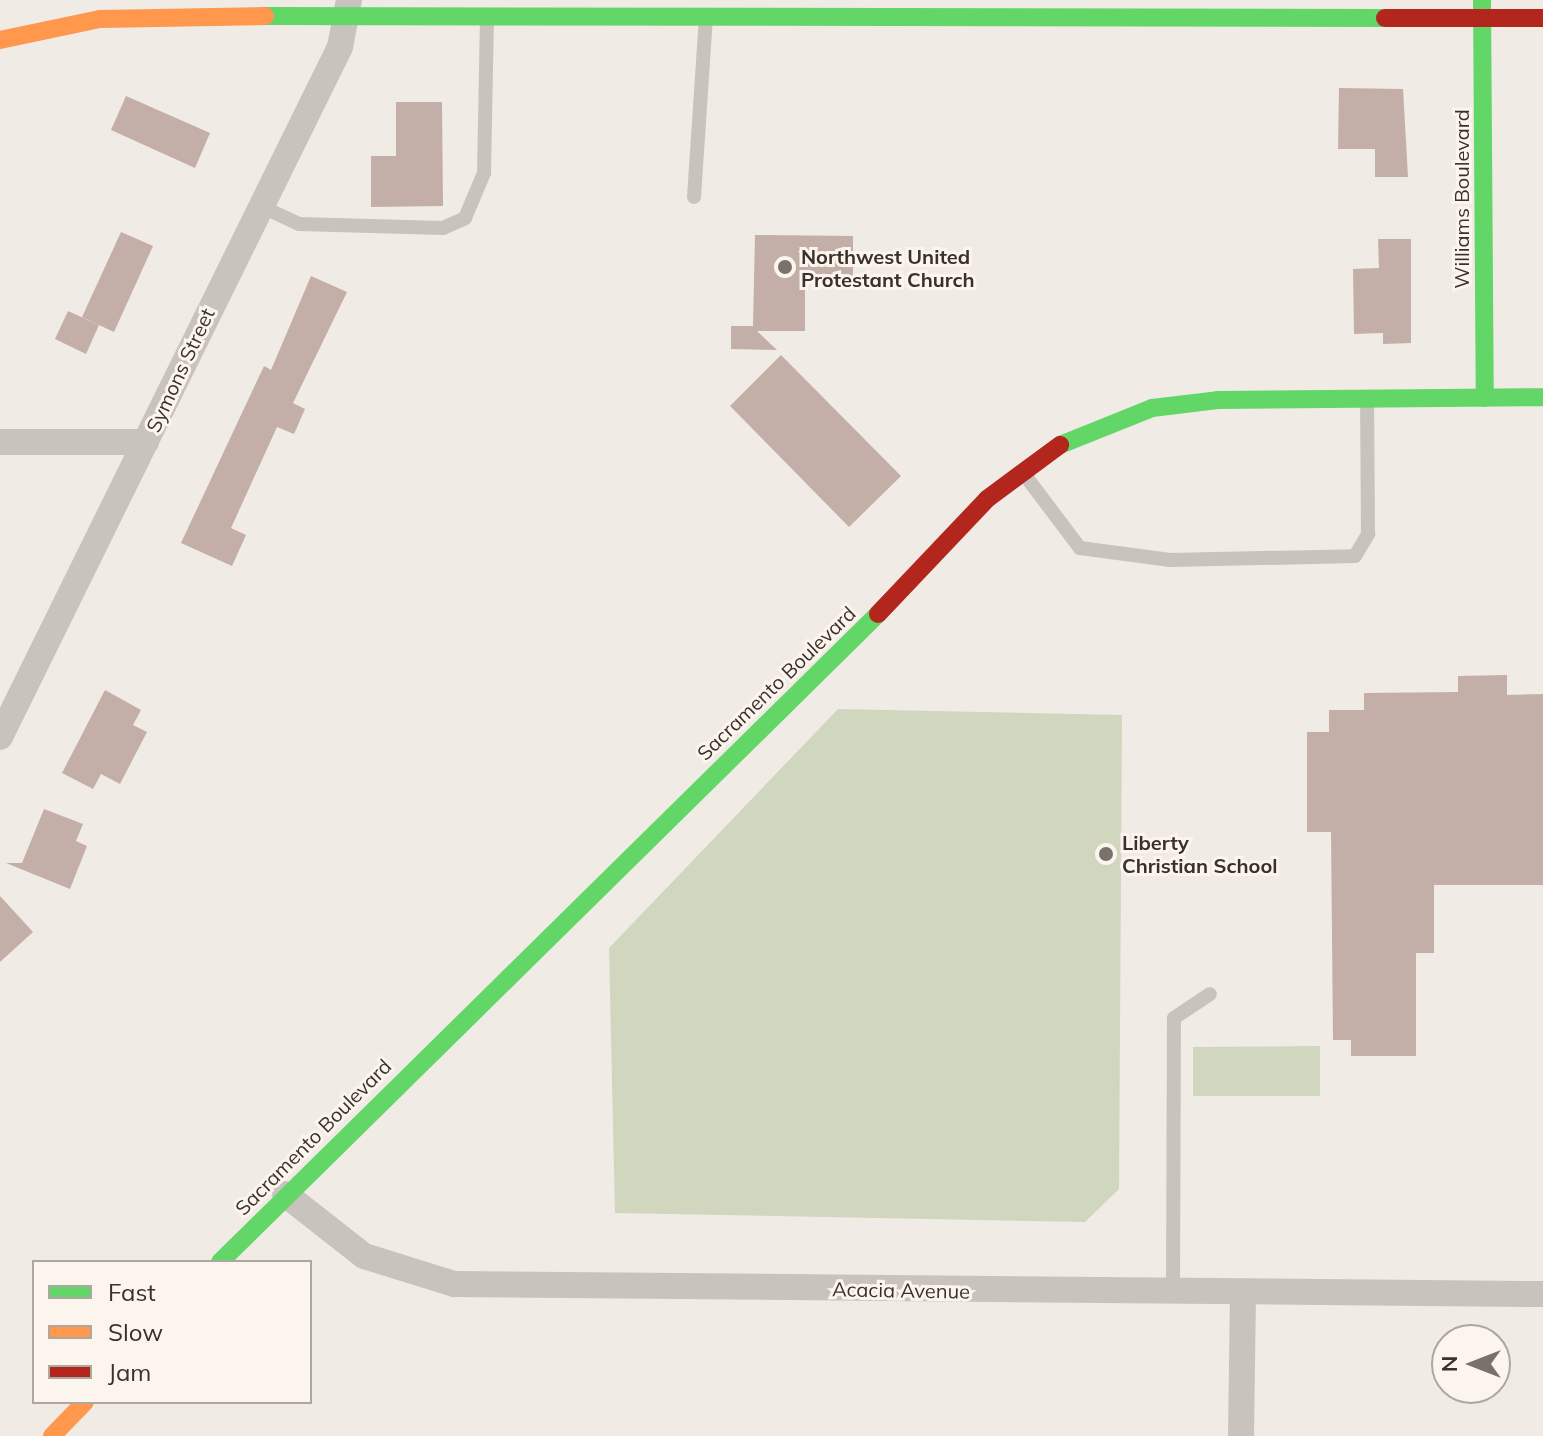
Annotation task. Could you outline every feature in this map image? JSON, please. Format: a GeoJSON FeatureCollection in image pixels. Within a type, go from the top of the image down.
{"type":"FeatureCollection","features":[{"type":"Feature","properties":{"kind":"street"},"geometry":{"type":"LineString","coordinates":[[0,40],[100,19],[349,8],[487,15],[706,16],[1482,9],[1543,18]]}},
{"type":"Feature","properties":{"kind":"street","name":"Symons Street"},"geometry":{"type":"LineString","coordinates":[[0,737],[146,442],[258,205],[340,47],[349,8]]}},
{"type":"Feature","properties":{"kind":"street","name":"Williams Boulevard"},"geometry":{"type":"LineString","coordinates":[[1482,9],[1485,398]]}},
{"type":"Feature","properties":{"kind":"street","name":"Sacramento Boulevard"},"geometry":{"type":"LineString","coordinates":[[222,1260],[285,1194],[880,612],[987,499],[1063,443],[1152,408],[1218,400],[1543,397]]}},
{"type":"Feature","properties":{"kind":"street"},"geometry":{"type":"LineString","coordinates":[[0,442],[146,442]]}},
{"type":"Feature","properties":{"kind":"street","name":"Acacia Avenue"},"geometry":{"type":"LineString","coordinates":[[285,1194],[364,1256],[454,1284],[1243,1295],[1543,1294]]}},
{"type":"Feature","properties":{"kind":"street"},"geometry":{"type":"LineString","coordinates":[[1241,1436],[1243,1295]]}},
{"type":"Feature","properties":{"kind":"street"},"geometry":{"type":"LineString","coordinates":[[52,1436],[83,1404]]}},
{"type":"Feature","properties":{"kind":"lane"},"geometry":{"type":"LineString","coordinates":[[258,205],[299,224],[443,228],[465,218],[484,173],[487,15]]}},
{"type":"Feature","properties":{"kind":"lane"},"geometry":{"type":"LineString","coordinates":[[694,197],[706,16]]}},
{"type":"Feature","properties":{"kind":"lane"},"geometry":{"type":"LineString","coordinates":[[1022,471],[1080,548],[1170,560],[1355,556],[1368,534],[1367,399]]}},
{"type":"Feature","properties":{"kind":"lane"},"geometry":{"type":"LineString","coordinates":[[1173,1294],[1174,1018],[1210,994]]}},
{"type":"Feature","properties":{"kind":"green space"},"geometry":{"type":"Polygon","coordinates":[[[838,709],[1122,715],[1119,1189],[1085,1222],[615,1213],[609,948],[838,709]]]}},
{"type":"Feature","properties":{"kind":"green space"},"geometry":{"type":"Polygon","coordinates":[[[1320,1046],[1320,1096],[1193,1096],[1193,1047],[1320,1046]]]}},
{"type":"Feature","properties":{"kind":"building"},"geometry":{"type":"Polygon","coordinates":[[[1339,88],[1403,89],[1408,177],[1375,177],[1375,149],[1338,149],[1339,88]]]}},
{"type":"Feature","properties":{"kind":"building"},"geometry":{"type":"Polygon","coordinates":[[[126,96],[210,133],[195,168],[111,130],[126,96]]]}},
{"type":"Feature","properties":{"kind":"building"},"geometry":{"type":"Polygon","coordinates":[[[396,102],[442,102],[443,206],[371,207],[371,156],[396,156],[396,102]]]}},
{"type":"Feature","properties":{"kind":"building"},"geometry":{"type":"Polygon","coordinates":[[[121,232],[153,246],[114,332],[82,317],[121,232]]]}},
{"type":"Feature","properties":{"kind":"building"},"geometry":{"type":"Polygon","coordinates":[[[755,235],[853,236],[853,283],[805,282],[805,331],[757,331],[777,350],[731,349],[731,326],[753,326],[755,235]]]}},
{"type":"Feature","properties":{"kind":"building"},"geometry":{"type":"Polygon","coordinates":[[[1378,239],[1411,239],[1411,343],[1383,344],[1383,333],[1354,334],[1353,269],[1379,268],[1378,239]]]}},
{"type":"Feature","properties":{"kind":"building"},"geometry":{"type":"Polygon","coordinates":[[[311,276],[347,292],[293,403],[305,409],[294,434],[277,427],[231,528],[246,535],[232,566],[181,543],[264,366],[271,370],[311,276]]]}},
{"type":"Feature","properties":{"kind":"building"},"geometry":{"type":"Polygon","coordinates":[[[68,311],[99,325],[86,354],[55,339],[68,311]]]}},
{"type":"Feature","properties":{"kind":"building"},"geometry":{"type":"Polygon","coordinates":[[[781,355],[901,476],[849,527],[730,406],[781,355]]]}},
{"type":"Feature","properties":{"kind":"building"},"geometry":{"type":"Polygon","coordinates":[[[1507,675],[1507,695],[1543,694],[1543,885],[1434,885],[1434,953],[1416,953],[1416,1056],[1351,1056],[1351,1040],[1333,1040],[1331,832],[1307,832],[1307,732],[1329,732],[1329,710],[1364,710],[1364,693],[1458,692],[1458,676],[1507,675]]]}},
{"type":"Feature","properties":{"kind":"building"},"geometry":{"type":"Polygon","coordinates":[[[105,690],[141,710],[133,725],[147,732],[120,784],[101,774],[93,789],[62,773],[105,690]]]}},
{"type":"Feature","properties":{"kind":"building"},"geometry":{"type":"Polygon","coordinates":[[[44,809],[83,824],[76,841],[87,846],[70,889],[6,863],[22,863],[44,809]]]}},
{"type":"Feature","properties":{"kind":"building"},"geometry":{"type":"Polygon","coordinates":[[[0,896],[33,932],[0,962],[0,896]]]}},
{"type":"Feature","properties":{"kind":"traffic: fast"},"geometry":{"type":"LineString","coordinates":[[1482,0],[1485,398]]}},
{"type":"Feature","properties":{"kind":"traffic: fast"},"geometry":{"type":"LineString","coordinates":[[265,16],[1385,18]]}},
{"type":"Feature","properties":{"kind":"traffic: fast"},"geometry":{"type":"LineString","coordinates":[[1060,445],[1152,408],[1218,400],[1543,397]]}},
{"type":"Feature","properties":{"kind":"traffic: fast"},"geometry":{"type":"LineString","coordinates":[[222,1260],[878,614]]}},
{"type":"Feature","properties":{"kind":"traffic: slow"},"geometry":{"type":"LineString","coordinates":[[0,40],[100,19],[265,16]]}},
{"type":"Feature","properties":{"kind":"traffic: slow"},"geometry":{"type":"LineString","coordinates":[[52,1436],[83,1404]]}},
{"type":"Feature","properties":{"kind":"traffic: jam"},"geometry":{"type":"LineString","coordinates":[[1385,18],[1543,18]]}},
{"type":"Feature","properties":{"kind":"traffic: jam"},"geometry":{"type":"LineString","coordinates":[[878,614],[987,499],[1060,445]]}},
{"type":"Feature","properties":{"kind":"place","name":"Northwest United Protestant Church"},"geometry":{"type":"Point","coordinates":[785,267]}},
{"type":"Feature","properties":{"kind":"place","name":"Liberty Christian School"},"geometry":{"type":"Point","coordinates":[1106,854]}}]}
